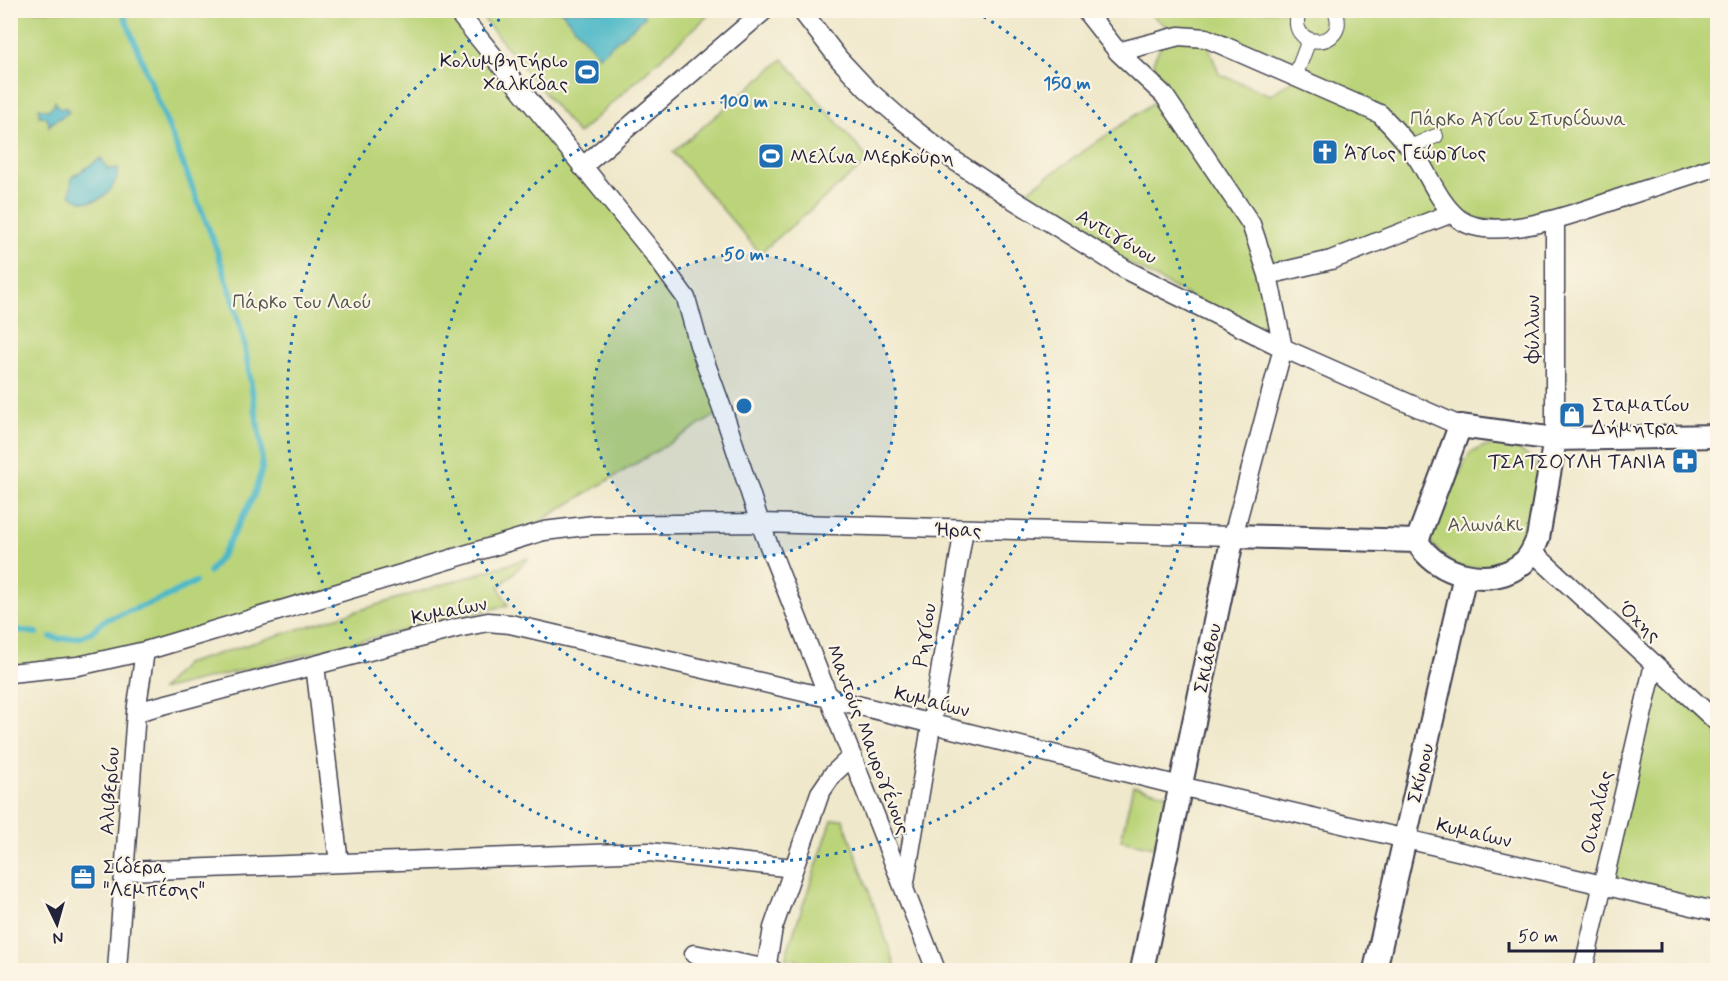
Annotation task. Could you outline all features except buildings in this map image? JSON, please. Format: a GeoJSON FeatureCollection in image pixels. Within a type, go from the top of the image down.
{"type":"FeatureCollection","features":[{"type":"Feature","properties":{"kind":"street","name":"Μαντούς Μαυρογένους"},"geometry":{"type":"LineString","coordinates":[[456,10],[654,254],[686,298],[699,345],[760,523],[936,970]]}},
{"type":"Feature","properties":{"kind":"street","name":"Αντιγόνου"},"geometry":{"type":"LineString","coordinates":[[801,10],[867,89],[952,159],[1014,200],[1128,271],[1283,348],[1460,426]]}},
{"type":"Feature","properties":{"kind":"street"},"geometry":{"type":"LineString","coordinates":[[1086,10],[1118,52],[1164,95],[1251,224],[1268,275],[1283,348]]}},
{"type":"Feature","properties":{"kind":"street"},"geometry":{"type":"LineString","coordinates":[[1300,10],[1297,23],[1299,30],[1309,40],[1322,41],[1333,35],[1338,23],[1335,10]]}},
{"type":"Feature","properties":{"kind":"street"},"geometry":{"type":"LineString","coordinates":[[582,167],[764,11]]}},
{"type":"Feature","properties":{"kind":"street"},"geometry":{"type":"LineString","coordinates":[[1118,52],[1179,36],[1206,38],[1380,114],[1398,131],[1410,147],[1452,213],[1470,224],[1491,228],[1527,225],[1555,219],[1718,166]]}},
{"type":"Feature","properties":{"kind":"street"},"geometry":{"type":"LineString","coordinates":[[1296,77],[1309,40]]}},
{"type":"Feature","properties":{"kind":"street"},"geometry":{"type":"LineString","coordinates":[[1410,147],[1436,136]]}},
{"type":"Feature","properties":{"kind":"street"},"geometry":{"type":"LineString","coordinates":[[1268,275],[1331,260],[1452,213]]}},
{"type":"Feature","properties":{"kind":"street","name":"Φύλλων"},"geometry":{"type":"LineString","coordinates":[[1555,219],[1555,439]]}},
{"type":"Feature","properties":{"kind":"street","name":"Σκιάθου"},"geometry":{"type":"LineString","coordinates":[[1142,970],[1233,536],[1283,348]]}},
{"type":"Feature","properties":{"kind":"street"},"geometry":{"type":"LineString","coordinates":[[1555,439],[1538,538],[1533,552],[1523,563],[1501,574],[1465,575],[1436,562],[1425,553],[1417,541],[1460,426],[1555,439],[1718,436]]}},
{"type":"Feature","properties":{"kind":"street","name":"Ήρας"},"geometry":{"type":"LineString","coordinates":[[10,673],[78,666],[145,651],[544,531],[594,525],[760,523],[1417,541]]}},
{"type":"Feature","properties":{"kind":"street","name":"Ρηγίου"},"geometry":{"type":"LineString","coordinates":[[904,890],[964,529]]}},
{"type":"Feature","properties":{"kind":"street","name":"Όχης"},"geometry":{"type":"LineString","coordinates":[[1533,552],[1718,723]]}},
{"type":"Feature","properties":{"kind":"street","name":"Σκύρου"},"geometry":{"type":"LineString","coordinates":[[1374,970],[1465,575]]}},
{"type":"Feature","properties":{"kind":"street","name":"Κυμαίων"},"geometry":{"type":"LineString","coordinates":[[136,712],[446,631],[488,622],[510,624],[829,698],[1180,786],[1718,912]]}},
{"type":"Feature","properties":{"kind":"street","name":"Αλιβερίου"},"geometry":{"type":"LineString","coordinates":[[117,970],[136,712],[145,651]]}},
{"type":"Feature","properties":{"kind":"street","name":"Οιχαλίας"},"geometry":{"type":"LineString","coordinates":[[1583,970],[1654,664]]}},
{"type":"Feature","properties":{"kind":"street"},"geometry":{"type":"LineString","coordinates":[[315,665],[339,863]]}},
{"type":"Feature","properties":{"kind":"street"},"geometry":{"type":"LineString","coordinates":[[694,954],[769,970],[773,928],[820,793],[832,774],[852,756]]}},
{"type":"Feature","properties":{"kind":"street"},"geometry":{"type":"LineString","coordinates":[[126,871],[649,852],[794,868]]}},
{"type":"Feature","properties":{"kind":"green space","name":"Πάρκο του Λαού"},"geometry":{"type":"Polygon","coordinates":[[[10,11],[456,11],[686,298],[723,411],[501,545],[145,651],[11,673],[10,11]]]}},
{"type":"Feature","properties":{"kind":"green space","name":"Κολυμβητήριο Χαλκίδας"},"geometry":{"type":"Polygon","coordinates":[[[477,11],[713,11],[578,134],[477,11]]]}},
{"type":"Feature","properties":{"kind":"green space","name":"Πάρκο Αγίου Σπυρίδωνα"},"geometry":{"type":"Polygon","coordinates":[[[1146,11],[1717,11],[1717,166],[1539,223],[1458,218],[1269,275],[1283,348],[1014,200],[1164,95],[1156,75],[1154,60],[1161,45],[1179,36],[1146,11]],[[1206,39],[1219,74],[1270,95],[1295,78],[1206,39]]]}},
{"type":"Feature","properties":{"kind":"green space","name":"Μελίνα Μερκούρη"},"geometry":{"type":"Polygon","coordinates":[[[783,59],[869,160],[760,253],[673,152],[783,59]]]}},
{"type":"Feature","properties":{"kind":"green space","name":"Αλωνάκι"},"geometry":{"type":"Polygon","coordinates":[[[1499,445],[1523,453],[1539,472],[1529,539],[1509,566],[1456,568],[1428,540],[1432,526],[1470,453],[1482,447],[1499,445]]]}},
{"type":"Feature","properties":{"kind":"green space"},"geometry":{"type":"Polygon","coordinates":[[[529,558],[499,587],[508,605],[161,690],[185,664],[529,558]]]}},
{"type":"Feature","properties":{"kind":"green space"},"geometry":{"type":"Polygon","coordinates":[[[1654,664],[1717,723],[1717,912],[1603,885],[1654,664]]]}},
{"type":"Feature","properties":{"kind":"green space"},"geometry":{"type":"Polygon","coordinates":[[[1133,786],[1167,794],[1155,847],[1121,840],[1133,786]]]}},
{"type":"Feature","properties":{"kind":"green space"},"geometry":{"type":"Polygon","coordinates":[[[843,819],[897,970],[850,970],[785,958],[832,820],[843,819]]]}},
{"type":"Feature","properties":{"kind":"water"},"geometry":{"type":"Polygon","coordinates":[[[561,11],[640,11],[645,17],[599,56],[561,11]]]}},
{"type":"Feature","properties":{"kind":"water"},"geometry":{"type":"Polygon","coordinates":[[[55,101],[58,107],[62,109],[66,107],[69,112],[49,126],[48,119],[39,116],[39,108],[48,110],[55,101]]]}},
{"type":"Feature","properties":{"kind":"water"},"geometry":{"type":"Polygon","coordinates":[[[101,158],[108,169],[119,168],[117,177],[108,192],[95,201],[79,200],[70,195],[72,177],[101,158]]]}},
{"type":"Feature","properties":{"kind":"waterway"},"geometry":{"type":"LineString","coordinates":[[122,10],[214,242],[232,296],[244,342],[261,444],[262,469],[254,495],[222,555],[209,572]]}},
{"type":"Feature","properties":{"kind":"waterway"},"geometry":{"type":"LineString","coordinates":[[51,637],[61,639],[81,637],[105,620],[164,598],[195,582]]}},
{"type":"Feature","properties":{"kind":"waterway"},"geometry":{"type":"LineString","coordinates":[[10,629],[37,633]]}},
{"type":"Feature","properties":{"kind":"place","name":"Κολυμβητήριο Χαλκίδας"},"geometry":{"type":"Point","coordinates":[587,72]}},
{"type":"Feature","properties":{"kind":"place","name":"Άγιος Γεώργιος"},"geometry":{"type":"Point","coordinates":[1325,152]}},
{"type":"Feature","properties":{"kind":"place","name":"Μελίνα Μερκούρη"},"geometry":{"type":"Point","coordinates":[771,156]}},
{"type":"Feature","properties":{"kind":"place","name":"Σταματίου Δήμητρα"},"geometry":{"type":"Point","coordinates":[1572,415]}},
{"type":"Feature","properties":{"kind":"place","name":"ΤΣΑΤΣΟΥΛΗ ΤΑΝΙΑ"},"geometry":{"type":"Point","coordinates":[1685,461]}},
{"type":"Feature","properties":{"kind":"place","name":"Σίδερα \"Λεμπέσης\""},"geometry":{"type":"Point","coordinates":[83,877]}}]}
